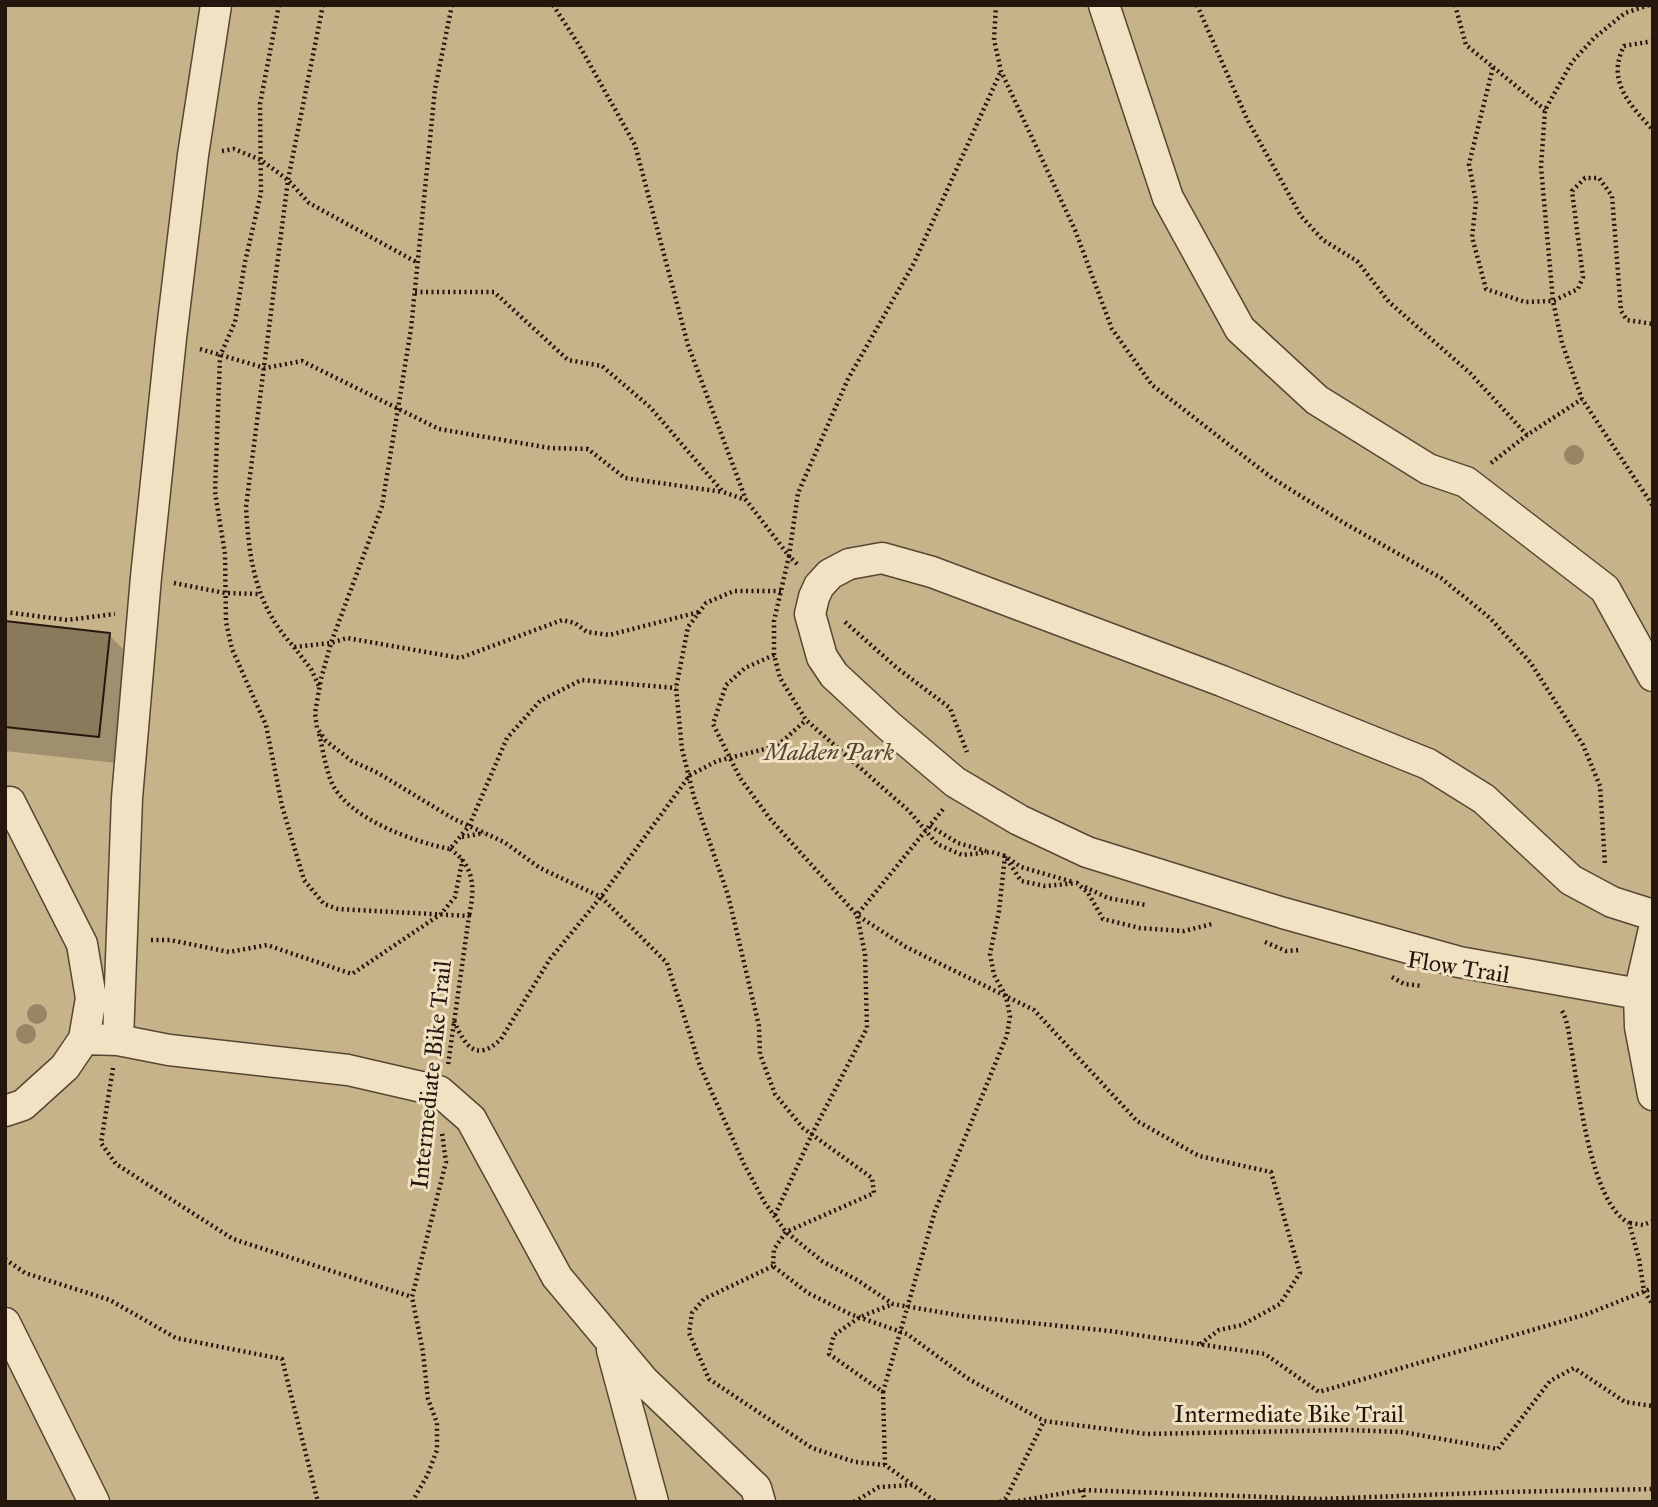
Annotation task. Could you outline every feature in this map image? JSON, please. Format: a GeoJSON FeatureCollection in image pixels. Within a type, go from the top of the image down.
{"type":"FeatureCollection","features":[{"type":"Feature","properties":{"kind":"lane"},"geometry":{"type":"LineString","coordinates":[[118,1040],[127,798],[146,577],[193,155],[216,5]]}},
{"type":"Feature","properties":{"kind":"lane"},"geometry":{"type":"LineString","coordinates":[[1104,5],[1168,198],[1240,329],[1317,400],[1428,469],[1466,482],[1605,589],[1653,676]]}},
{"type":"Feature","properties":{"kind":"lane"},"geometry":{"type":"LineString","coordinates":[[1639,994],[1459,962],[1270,909],[1087,852],[1019,820],[960,785],[889,726],[834,675],[822,657],[810,614],[814,597],[819,586],[830,575],[849,564],[881,558],[932,572],[1235,686],[1428,764],[1484,799],[1570,880],[1608,900],[1653,915]]}},
{"type":"Feature","properties":{"kind":"lane"},"geometry":{"type":"LineString","coordinates":[[5,1111],[23,1105],[65,1067],[84,1039],[91,998],[82,944],[10,802]]}},
{"type":"Feature","properties":{"kind":"lane"},"geometry":{"type":"LineString","coordinates":[[1653,933],[1639,994],[1640,1027],[1653,1095]]}},
{"type":"Feature","properties":{"kind":"lane"},"geometry":{"type":"LineString","coordinates":[[84,1039],[118,1040],[169,1050],[348,1070],[439,1091],[471,1119],[557,1277],[644,1381],[764,1497]]}},
{"type":"Feature","properties":{"kind":"lane"},"geometry":{"type":"LineString","coordinates":[[5,1323],[94,1502]]}},
{"type":"Feature","properties":{"kind":"lane"},"geometry":{"type":"LineString","coordinates":[[609,1339],[653,1502]]}},
{"type":"Feature","properties":{"kind":"path"},"geometry":{"type":"LineString","coordinates":[[279,5],[260,104],[261,193],[244,262],[235,322],[220,356],[215,492],[225,554],[226,622],[232,649],[265,726],[282,806],[304,880],[324,904],[338,909],[469,916]]}},
{"type":"Feature","properties":{"kind":"path"},"geometry":{"type":"LineString","coordinates":[[320,687],[311,669],[277,629],[259,594],[248,547],[246,507],[288,180],[323,5]]}},
{"type":"Feature","properties":{"kind":"path"},"geometry":{"type":"LineString","coordinates":[[122,939],[170,940],[229,952],[267,945],[352,974],[441,914],[455,897],[463,857],[450,849],[425,844],[360,815],[332,783],[315,713],[331,643],[382,506],[415,292],[435,89],[452,5]]}},
{"type":"Feature","properties":{"kind":"path"},"geometry":{"type":"LineString","coordinates":[[553,5],[635,145],[688,345],[746,500],[789,555]]}},
{"type":"Feature","properties":{"kind":"path"},"geometry":{"type":"LineString","coordinates":[[996,5],[994,40],[1002,71],[1075,230],[1112,329],[1153,386],[1272,478],[1441,578],[1490,618],[1530,662],[1583,745],[1600,786],[1608,900]]}},
{"type":"Feature","properties":{"kind":"path"},"geometry":{"type":"LineString","coordinates":[[1197,5],[1247,119],[1301,216],[1323,240],[1357,261],[1389,302],[1470,373],[1527,435]]}},
{"type":"Feature","properties":{"kind":"path"},"geometry":{"type":"LineString","coordinates":[[1455,5],[1466,46],[1545,110]]}},
{"type":"Feature","properties":{"kind":"path"},"geometry":{"type":"LineString","coordinates":[[1622,5],[1625,13]]}},
{"type":"Feature","properties":{"kind":"path"},"geometry":{"type":"LineString","coordinates":[[1649,5],[1625,13],[1594,38],[1572,62],[1545,110],[1541,167],[1553,301],[1562,343],[1582,399],[1653,506]]}},
{"type":"Feature","properties":{"kind":"path"},"geometry":{"type":"LineString","coordinates":[[1653,41],[1625,46],[1617,61],[1619,80],[1627,103],[1653,130]]}},
{"type":"Feature","properties":{"kind":"path"},"geometry":{"type":"LineString","coordinates":[[1493,68],[1469,164],[1476,202],[1472,237],[1486,289],[1525,302],[1553,301],[1578,289],[1583,277],[1572,191],[1584,178],[1599,178],[1612,196],[1621,311],[1628,320],[1653,324]]}},
{"type":"Feature","properties":{"kind":"path"},"geometry":{"type":"LineString","coordinates":[[1002,71],[914,263],[842,391],[798,493],[789,555],[774,621],[774,655],[780,678],[806,720],[928,828],[958,843],[1005,856],[1021,881],[1045,886],[1077,883],[1088,893],[1104,919],[1140,928],[1184,931],[1222,921]]}},
{"type":"Feature","properties":{"kind":"path"},"geometry":{"type":"LineString","coordinates":[[193,155],[234,149],[261,160],[288,180],[309,203],[418,263]]}},
{"type":"Feature","properties":{"kind":"path"},"geometry":{"type":"LineString","coordinates":[[415,292],[494,292],[568,360],[602,366],[650,407],[723,492]]}},
{"type":"Feature","properties":{"kind":"path"},"geometry":{"type":"LineString","coordinates":[[171,338],[220,356],[265,368],[302,361],[439,429],[550,448],[588,449],[625,478],[723,492],[746,500]]}},
{"type":"Feature","properties":{"kind":"path"},"geometry":{"type":"LineString","coordinates":[[1466,482],[1527,435],[1582,399]]}},
{"type":"Feature","properties":{"kind":"path"},"geometry":{"type":"LineString","coordinates":[[146,577],[225,593],[259,594]]}},
{"type":"Feature","properties":{"kind":"path"},"geometry":{"type":"LineString","coordinates":[[775,1216],[812,1134],[867,1028],[864,954],[857,915],[960,785],[968,750],[950,708],[897,668],[843,621],[819,586]]}},
{"type":"Feature","properties":{"kind":"path"},"geometry":{"type":"LineString","coordinates":[[781,591],[734,591],[706,603],[688,627],[676,688],[682,749],[728,895],[759,1026],[761,1054],[775,1094],[803,1128],[872,1178],[874,1193],[786,1232],[774,1249],[774,1266],[704,1299],[692,1313],[689,1334],[709,1379],[813,1448],[855,1462],[885,1465],[936,1502]]}},
{"type":"Feature","properties":{"kind":"path"},"geometry":{"type":"LineString","coordinates":[[5,612],[66,620],[144,610]]}},
{"type":"Feature","properties":{"kind":"path"},"geometry":{"type":"LineString","coordinates":[[294,647],[331,643],[347,638],[460,658],[562,620],[575,623],[587,632],[609,635],[699,612]]}},
{"type":"Feature","properties":{"kind":"path"},"geometry":{"type":"LineString","coordinates":[[774,655],[745,668],[726,685],[713,724],[740,779],[771,820],[857,915],[906,947],[1034,1010],[1137,1121],[1199,1156],[1271,1172],[1300,1273],[1280,1304],[1242,1325],[1219,1330],[1198,1345]]}},
{"type":"Feature","properties":{"kind":"path"},"geometry":{"type":"LineString","coordinates":[[450,849],[470,826],[507,738],[540,701],[581,680],[676,688]]}},
{"type":"Feature","properties":{"kind":"path"},"geometry":{"type":"LineString","coordinates":[[454,1021],[463,1042],[475,1050],[491,1049],[502,1039],[550,959],[601,897],[690,775],[717,761],[730,760],[777,746],[806,720]]}},
{"type":"Feature","properties":{"kind":"path"},"geometry":{"type":"LineString","coordinates":[[317,728],[326,741],[352,761],[504,842],[540,868],[601,897],[667,962],[700,1066],[744,1164],[775,1216],[786,1232],[822,1261],[893,1304],[963,1316],[1110,1331],[1265,1354],[1319,1392],[1587,1314],[1653,1288]]}},
{"type":"Feature","properties":{"kind":"path"},"geometry":{"type":"LineString","coordinates":[[928,828],[937,844],[962,855],[989,852]]}},
{"type":"Feature","properties":{"kind":"path"},"geometry":{"type":"LineString","coordinates":[[461,837],[485,833]]}},
{"type":"Feature","properties":{"kind":"path"},"geometry":{"type":"LineString","coordinates":[[885,1465],[883,1392],[907,1306],[935,1211],[1007,1035],[1010,1016],[1006,996],[994,975],[990,954],[999,911],[1005,856]]}},
{"type":"Feature","properties":{"kind":"path","name":"Intermediate Bike Trail"},"geometry":{"type":"LineString","coordinates":[[412,1502],[427,1476],[437,1450],[437,1423],[428,1399],[423,1352],[412,1297],[446,1162],[442,1130],[443,1095],[473,885],[463,857]]}},
{"type":"Feature","properties":{"kind":"path"},"geometry":{"type":"LineString","coordinates":[[1263,941],[1286,951],[1300,950]]}},
{"type":"Feature","properties":{"kind":"path","name":"Flow Trail"},"geometry":{"type":"LineString","coordinates":[[1384,972],[1405,984],[1432,987]]}},
{"type":"Feature","properties":{"kind":"path"},"geometry":{"type":"LineString","coordinates":[[1561,1008],[1565,1015],[1593,1163],[1607,1202],[1621,1219],[1629,1223],[1643,1225],[1653,1221]]}},
{"type":"Feature","properties":{"kind":"path"},"geometry":{"type":"LineString","coordinates":[[118,1040],[101,1143],[116,1164],[233,1239],[412,1297]]}},
{"type":"Feature","properties":{"kind":"path"},"geometry":{"type":"LineString","coordinates":[[1629,1223],[1644,1291],[1653,1305]]}},
{"type":"Feature","properties":{"kind":"path"},"geometry":{"type":"LineString","coordinates":[[5,1259],[25,1273],[110,1300],[176,1338],[282,1359],[318,1502]]}},
{"type":"Feature","properties":{"kind":"path","name":"Intermediate Bike Trail"},"geometry":{"type":"LineString","coordinates":[[774,1266],[808,1293],[860,1317],[901,1331],[967,1378],[1045,1421],[1147,1434],[1347,1430],[1402,1432],[1498,1449],[1550,1381],[1574,1368],[1625,1402],[1653,1406]]}},
{"type":"Feature","properties":{"kind":"path"},"geometry":{"type":"LineString","coordinates":[[883,1392],[829,1354],[834,1335],[860,1317],[893,1304]]}},
{"type":"Feature","properties":{"kind":"path"},"geometry":{"type":"LineString","coordinates":[[1000,1502],[1006,1498],[1045,1421]]}},
{"type":"Feature","properties":{"kind":"path"},"geometry":{"type":"LineString","coordinates":[[854,1502],[879,1487],[912,1485]]}},
{"type":"Feature","properties":{"kind":"path"},"geometry":{"type":"LineString","coordinates":[[1013,1502],[1082,1490],[1319,1499],[1653,1489]]}},
{"type":"Feature","properties":{"kind":"path"},"geometry":{"type":"LineString","coordinates":[[1082,1490],[1085,1502]]}},
{"type":"Feature","properties":{"kind":"green space","name":"Malden Park"},"geometry":{"type":"Polygon","coordinates":[[[5,5],[1653,5],[1653,1502],[5,1502],[5,5]]]}},
{"type":"Feature","properties":{"kind":"building"},"geometry":{"type":"Polygon","coordinates":[[[5,621],[110,633],[99,737],[5,727],[5,621]]]}}]}
